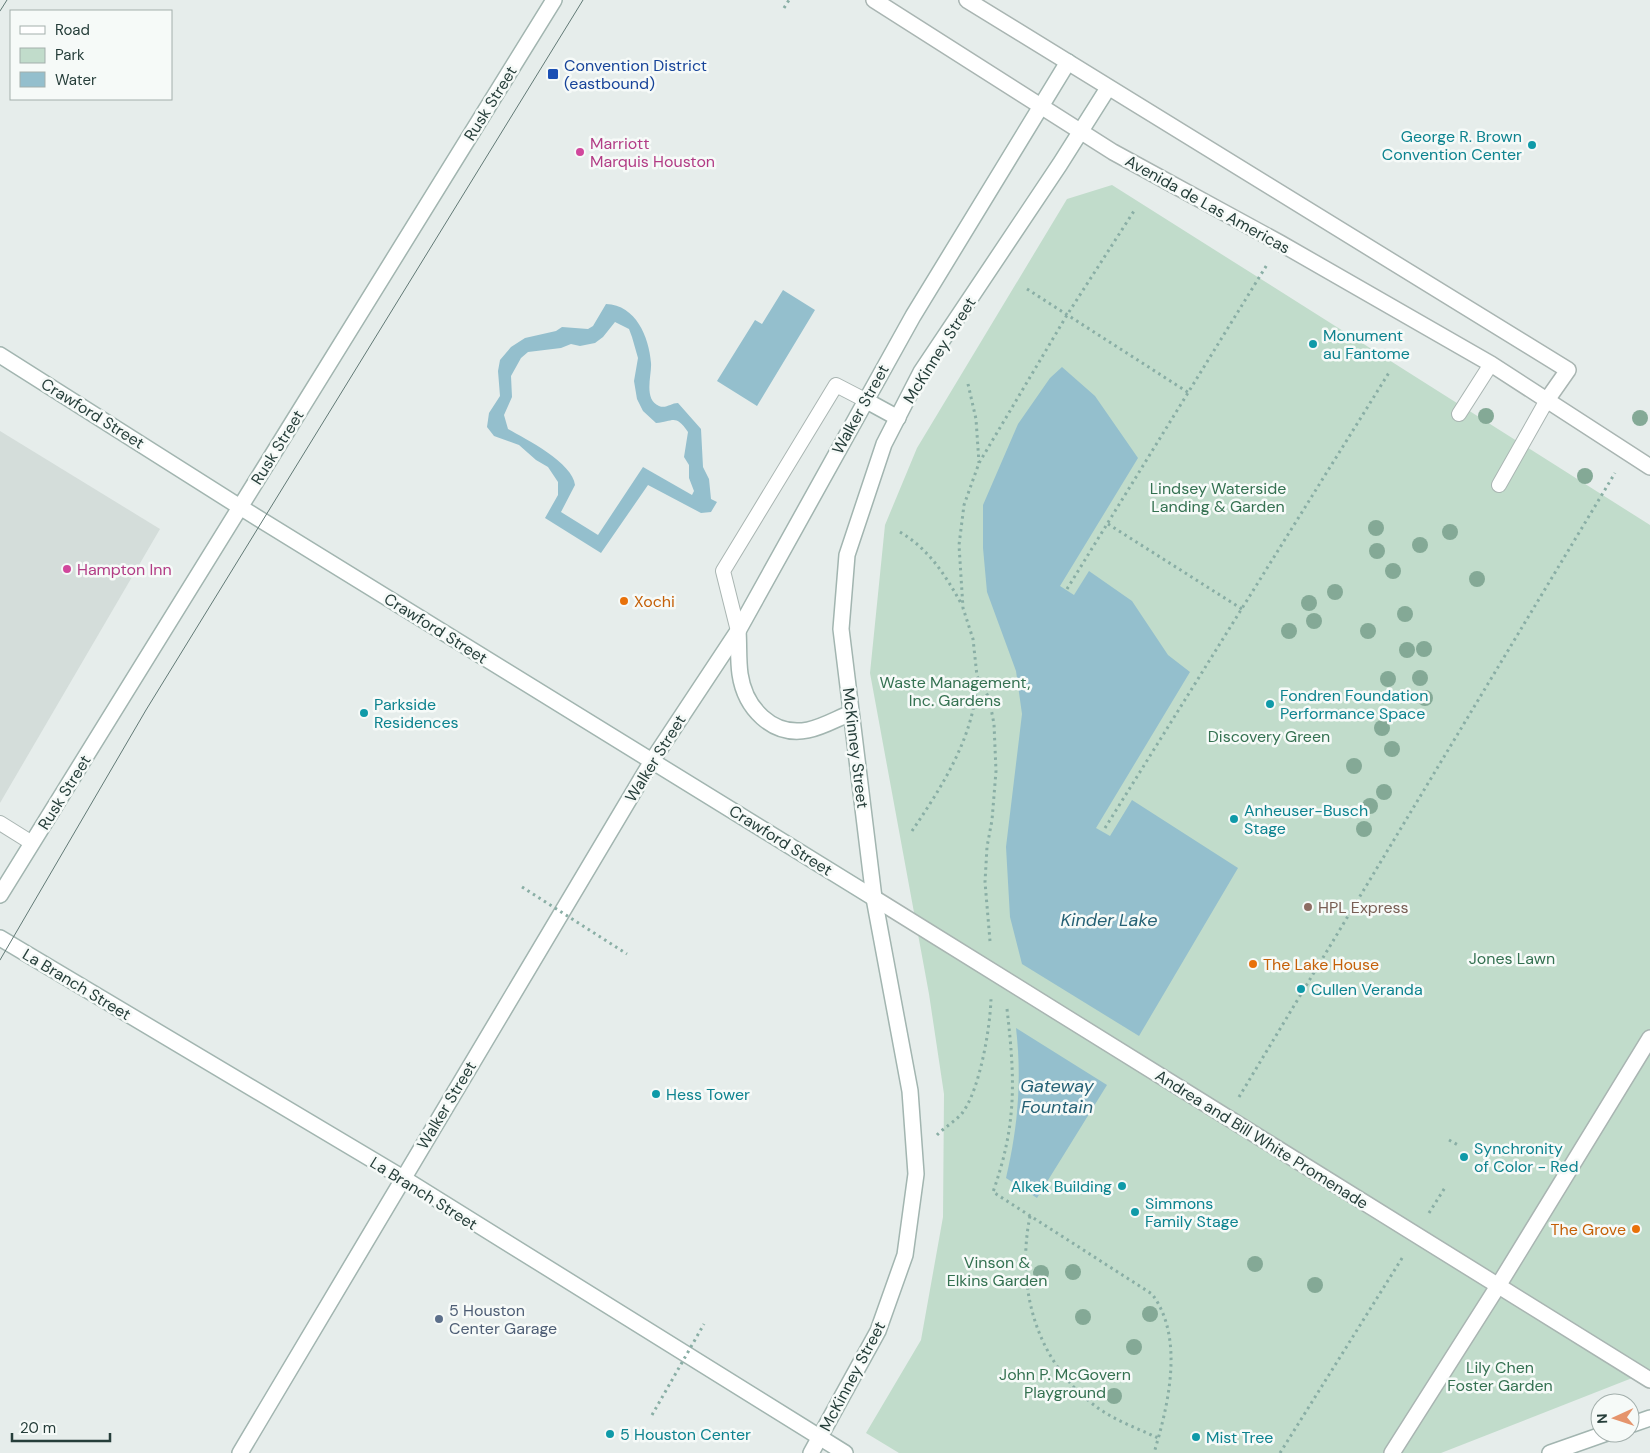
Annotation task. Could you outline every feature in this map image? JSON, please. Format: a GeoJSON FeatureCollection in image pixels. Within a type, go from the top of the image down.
{"type":"FeatureCollection","features":[{"type":"Feature","properties":{"kind":"street","name":"Rusk Street"},"geometry":{"type":"LineString","coordinates":[[0,895],[554,0]]}},
{"type":"Feature","properties":{"kind":"street","name":"Avenida de Las Americas"},"geometry":{"type":"LineString","coordinates":[[874,0],[1113,152],[1280,243],[1490,364],[1650,467]]}},
{"type":"Feature","properties":{"kind":"street"},"geometry":{"type":"LineString","coordinates":[[967,0],[1568,370],[1547,400]]}},
{"type":"Feature","properties":{"kind":"street","name":"Walker Street"},"geometry":{"type":"LineString","coordinates":[[240,1453],[652,761],[738,631],[865,400],[1068,62]]}},
{"type":"Feature","properties":{"kind":"street","name":"McKinney Street"},"geometry":{"type":"LineString","coordinates":[[811,1453],[878,1331],[905,1255],[916,1174],[910,1091],[874,898],[841,629],[848,554],[884,444],[921,372],[1108,88]]}},
{"type":"Feature","properties":{"kind":"street","name":"Crawford Street"},"geometry":{"type":"LineString","coordinates":[[0,355],[240,507],[874,898]]}},
{"type":"Feature","properties":{"kind":"street"},"geometry":{"type":"LineString","coordinates":[[865,400],[898,418]]}},
{"type":"Feature","properties":{"kind":"street"},"geometry":{"type":"LineString","coordinates":[[738,631],[740,674],[746,696],[759,715],[774,727],[809,730],[851,713]]}},
{"type":"Feature","properties":{"kind":"street","name":"Andrea and Bill White Promenade"},"geometry":{"type":"LineString","coordinates":[[874,898],[1650,1380]]}},
{"type":"Feature","properties":{"kind":"street","name":"La Branch Street"},"geometry":{"type":"LineString","coordinates":[[0,938],[403,1178],[845,1453]]}},
{"type":"Feature","properties":{"kind":"street"},"geometry":{"type":"LineString","coordinates":[[1392,1453],[1498,1286],[1650,1038]]}},
{"type":"Feature","properties":{"kind":"street"},"geometry":{"type":"LineString","coordinates":[[1550,1453],[1590,1439]]}},
{"type":"Feature","properties":{"kind":"lane"},"geometry":{"type":"LineString","coordinates":[[1460,414],[1490,364]]}},
{"type":"Feature","properties":{"kind":"lane"},"geometry":{"type":"LineString","coordinates":[[738,631],[723,571],[836,385],[865,400]]}},
{"type":"Feature","properties":{"kind":"lane"},"geometry":{"type":"LineString","coordinates":[[1498,485],[1547,400]]}},
{"type":"Feature","properties":{"kind":"lane"},"geometry":{"type":"LineString","coordinates":[[0,823],[32,843]]}},
{"type":"Feature","properties":{"kind":"path"},"geometry":{"type":"LineString","coordinates":[[784,8],[789,0]]}},
{"type":"Feature","properties":{"kind":"path"},"geometry":{"type":"LineString","coordinates":[[963,608],[961,524],[970,484],[978,463],[1068,314],[1134,212]]}},
{"type":"Feature","properties":{"kind":"path"},"geometry":{"type":"LineString","coordinates":[[1067,590],[1280,243]]}},
{"type":"Feature","properties":{"kind":"path"},"geometry":{"type":"LineString","coordinates":[[1027,289],[1189,392]]}},
{"type":"Feature","properties":{"kind":"path"},"geometry":{"type":"LineString","coordinates":[[1105,828],[1390,371]]}},
{"type":"Feature","properties":{"kind":"path"},"geometry":{"type":"LineString","coordinates":[[968,384],[976,419],[978,463]]}},
{"type":"Feature","properties":{"kind":"path"},"geometry":{"type":"LineString","coordinates":[[1227,1117],[1627,452]]}},
{"type":"Feature","properties":{"kind":"path"},"geometry":{"type":"LineString","coordinates":[[1108,524],[1242,609]]}},
{"type":"Feature","properties":{"kind":"path"},"geometry":{"type":"LineString","coordinates":[[900,532],[912,539],[938,566],[963,608],[973,639],[977,676],[974,710],[962,742],[934,798],[912,831]]}},
{"type":"Feature","properties":{"kind":"path"},"geometry":{"type":"LineString","coordinates":[[977,676],[989,698],[994,724],[996,771],[992,820],[987,847],[986,916],[998,975],[1014,1090],[1011,1128],[1002,1168],[993,1192],[1152,1294],[1159,1303],[1170,1344],[1171,1385],[1154,1453]]}},
{"type":"Feature","properties":{"kind":"path"},"geometry":{"type":"LineString","coordinates":[[522,887],[627,954]]}},
{"type":"Feature","properties":{"kind":"path"},"geometry":{"type":"LineString","coordinates":[[915,1156],[963,1112],[973,1089],[990,1019],[998,975]]}},
{"type":"Feature","properties":{"kind":"path"},"geometry":{"type":"LineString","coordinates":[[1449,1140],[1458,1146]]}},
{"type":"Feature","properties":{"kind":"path"},"geometry":{"type":"LineString","coordinates":[[1280,1453],[1446,1186]]}},
{"type":"Feature","properties":{"kind":"path"},"geometry":{"type":"LineString","coordinates":[[1030,1216],[1025,1260],[1028,1295],[1040,1336],[1052,1358],[1063,1376],[1095,1406],[1158,1438]]}},
{"type":"Feature","properties":{"kind":"path"},"geometry":{"type":"LineString","coordinates":[[652,1415],[704,1324]]}},
{"type":"Feature","properties":{"kind":"shaded area","name":"Hampton Inn"},"geometry":{"type":"Polygon","coordinates":[[[0,431],[160,529],[0,803],[0,431]]]}},
{"type":"Feature","properties":{"kind":"green space","name":"Discovery Green"},"geometry":{"type":"Polygon","coordinates":[[[1112,185],[1650,525],[1650,1371],[1441,1453],[899,1453],[866,1433],[921,1340],[943,1217],[944,1094],[929,994],[870,673],[885,525],[917,448],[1067,199],[1112,185]]]}},
{"type":"Feature","properties":{"kind":"water"},"geometry":{"type":"Polygon","coordinates":[[[783,290],[815,310],[757,406],[717,381],[755,320],[762,324],[783,290]]]}},
{"type":"Feature","properties":{"kind":"water"},"geometry":{"type":"Polygon","coordinates":[[[606,304],[625,310],[639,324],[650,353],[649,386],[651,398],[654,403],[662,407],[678,403],[701,429],[703,467],[709,479],[711,499],[717,502],[711,512],[701,513],[648,485],[601,553],[545,518],[558,495],[558,482],[548,467],[536,460],[519,445],[494,436],[487,427],[489,413],[500,396],[498,371],[500,360],[511,347],[525,338],[556,331],[562,327],[588,329],[593,326],[606,304]],[[615,322],[603,337],[595,343],[580,346],[571,344],[561,348],[528,352],[521,358],[511,376],[512,397],[504,415],[508,429],[548,452],[566,468],[575,485],[561,512],[598,535],[643,467],[692,495],[694,491],[689,478],[689,465],[684,457],[688,432],[680,422],[674,420],[656,423],[643,411],[637,399],[634,381],[638,358],[629,329],[615,322]]]}},
{"type":"Feature","properties":{"kind":"water","name":"Kinder Lake"},"geometry":{"type":"Polygon","coordinates":[[[1062,367],[1095,396],[1138,458],[1060,586],[1074,595],[1089,571],[1132,601],[1168,655],[1190,672],[1096,828],[1110,836],[1132,800],[1238,868],[1139,1036],[1022,964],[1010,917],[1006,847],[1022,714],[1016,671],[987,592],[983,548],[983,505],[1018,424],[1050,378],[1062,367]]]}},
{"type":"Feature","properties":{"kind":"water","name":"Gateway Fountain"},"geometry":{"type":"Polygon","coordinates":[[[1016,1028],[1107,1085],[1037,1198],[1006,1178],[1018,1103],[1019,1066],[1016,1028]]]}},
{"type":"Feature","properties":{"kind":"tram line"},"geometry":{"type":"LineString","coordinates":[[0,11],[7,0]]}},
{"type":"Feature","properties":{"kind":"tram line"},"geometry":{"type":"LineString","coordinates":[[0,960],[146,710],[583,0]]}},
{"type":"Feature","properties":{"kind":"place","name":"Convention District (eastbound)"},"geometry":{"type":"Point","coordinates":[553,74]}},
{"type":"Feature","properties":{"kind":"place","name":"George R. Brown Convention Center"},"geometry":{"type":"Point","coordinates":[1532,145]}},
{"type":"Feature","properties":{"kind":"place","name":"Marriott Marquis Houston"},"geometry":{"type":"Point","coordinates":[580,152]}},
{"type":"Feature","properties":{"kind":"place","name":"Monument au Fantome"},"geometry":{"type":"Point","coordinates":[1313,344]}},
{"type":"Feature","properties":{"kind":"place","name":"Hampton Inn"},"geometry":{"type":"Point","coordinates":[67,569]}},
{"type":"Feature","properties":{"kind":"place","name":"Xochi"},"geometry":{"type":"Point","coordinates":[624,601]}},
{"type":"Feature","properties":{"kind":"place","name":"Fondren Foundation Performance Space"},"geometry":{"type":"Point","coordinates":[1270,704]}},
{"type":"Feature","properties":{"kind":"place","name":"Parkside Residences"},"geometry":{"type":"Point","coordinates":[364,713]}},
{"type":"Feature","properties":{"kind":"place","name":"Anheuser-Busch Stage"},"geometry":{"type":"Point","coordinates":[1234,819]}},
{"type":"Feature","properties":{"kind":"place","name":"HPL Express"},"geometry":{"type":"Point","coordinates":[1308,907]}},
{"type":"Feature","properties":{"kind":"place","name":"The Lake House"},"geometry":{"type":"Point","coordinates":[1253,964]}},
{"type":"Feature","properties":{"kind":"place","name":"Cullen Veranda"},"geometry":{"type":"Point","coordinates":[1301,989]}},
{"type":"Feature","properties":{"kind":"place","name":"Hess Tower"},"geometry":{"type":"Point","coordinates":[656,1094]}},
{"type":"Feature","properties":{"kind":"place","name":"Synchronity of Color - Red"},"geometry":{"type":"Point","coordinates":[1464,1157]}},
{"type":"Feature","properties":{"kind":"place","name":"Alkek Building"},"geometry":{"type":"Point","coordinates":[1122,1186]}},
{"type":"Feature","properties":{"kind":"place","name":"Simmons Family Stage"},"geometry":{"type":"Point","coordinates":[1135,1212]}},
{"type":"Feature","properties":{"kind":"place","name":"The Grove"},"geometry":{"type":"Point","coordinates":[1636,1229]}},
{"type":"Feature","properties":{"kind":"place","name":"5 Houston Center Garage"},"geometry":{"type":"Point","coordinates":[439,1319]}},
{"type":"Feature","properties":{"kind":"place","name":"5 Houston Center"},"geometry":{"type":"Point","coordinates":[610,1434]}},
{"type":"Feature","properties":{"kind":"place","name":"Mist Tree"},"geometry":{"type":"Point","coordinates":[1196,1437]}},
{"type":"Feature","properties":{"kind":"park label","name":"Lindsey Waterside Landing & Garden"},"geometry":{"type":"Point","coordinates":[1218,497]}},
{"type":"Feature","properties":{"kind":"park label","name":"Waste Management, Inc. Gardens"},"geometry":{"type":"Point","coordinates":[955,691]}},
{"type":"Feature","properties":{"kind":"park label","name":"Jones Lawn"},"geometry":{"type":"Point","coordinates":[1512,958]}},
{"type":"Feature","properties":{"kind":"park label","name":"Vinson & Elkins Garden"},"geometry":{"type":"Point","coordinates":[997,1271]}},
{"type":"Feature","properties":{"kind":"park label","name":"Lily Chen Foster Garden"},"geometry":{"type":"Point","coordinates":[1500,1376]}},
{"type":"Feature","properties":{"kind":"park label","name":"John P. McGovern Playground"},"geometry":{"type":"Point","coordinates":[1065,1383]}}]}
